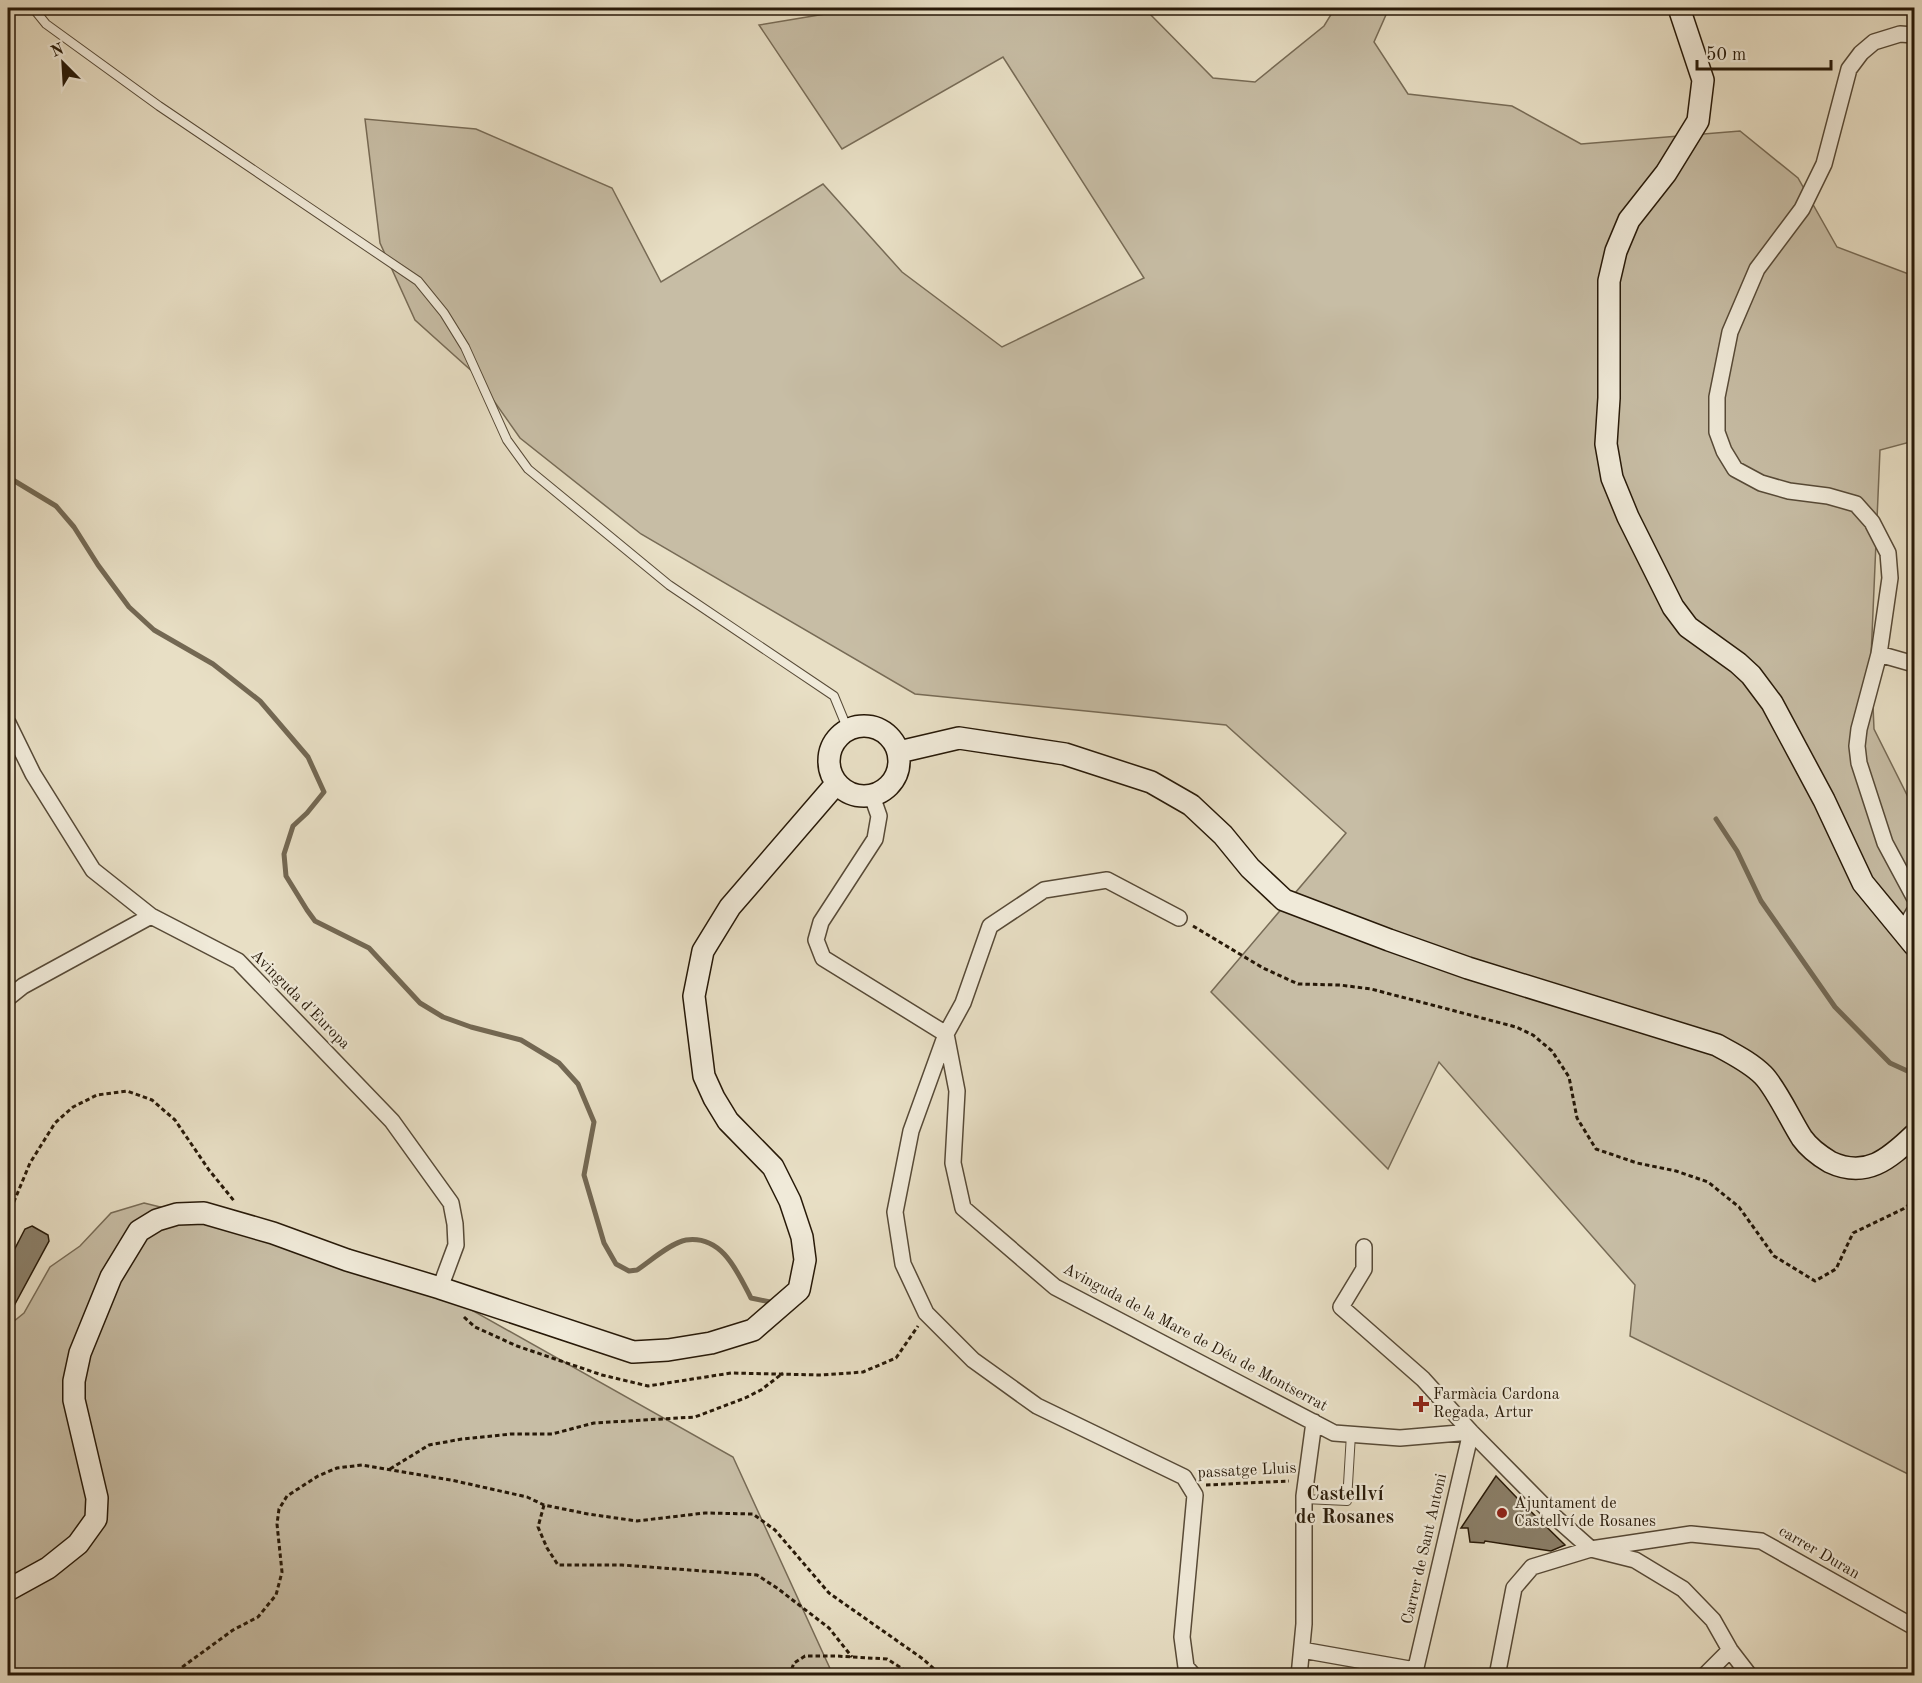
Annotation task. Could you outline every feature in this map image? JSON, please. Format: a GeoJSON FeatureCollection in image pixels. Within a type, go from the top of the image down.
{"type":"FeatureCollection","features":[{"type":"Feature","properties":{"kind":"street"},"geometry":{"type":"LineString","coordinates":[[1678,8],[1702,80],[1698,121],[1666,173],[1629,220],[1616,251],[1609,281],[1609,398],[1606,444],[1612,478],[1628,517],[1673,607],[1688,627],[1751,675],[1772,703],[1824,800],[1863,883],[1909,938]]}},
{"type":"Feature","properties":{"kind":"street"},"geometry":{"type":"LineString","coordinates":[[1914,34],[1900,34],[1874,42],[1861,53],[1849,69],[1824,164],[1802,209],[1757,269],[1730,332],[1717,397],[1717,432],[1724,451],[1736,469],[1761,483],[1856,504],[1872,522],[1888,553],[1890,578],[1879,654],[1859,729],[1857,746],[1859,763],[1885,843],[1914,897]]}},
{"type":"Feature","properties":{"kind":"street"},"geometry":{"type":"LineString","coordinates":[[1879,654],[1914,664]]}},
{"type":"Feature","properties":{"kind":"street","name":"Avinguda d'Europa"},"geometry":{"type":"LineString","coordinates":[[8,723],[33,774],[93,870],[151,916],[238,961],[392,1120],[451,1203],[456,1245],[440,1288]]}},
{"type":"Feature","properties":{"kind":"street"},"geometry":{"type":"LineString","coordinates":[[863,726],[879,729],[891,738],[899,752],[900,766],[895,780],[885,790],[872,796],[853,795],[836,784],[830,770],[830,754],[836,740],[848,730],[863,726]]}},
{"type":"Feature","properties":{"kind":"street"},"geometry":{"type":"LineString","coordinates":[[899,752],[959,738],[1065,754],[1151,782],[1191,805],[1223,835],[1250,868],[1284,900],[1468,968],[1717,1045],[1744,1060],[1764,1076],[1804,1141],[1821,1157],[1842,1168],[1864,1169],[1881,1163],[1914,1135]]}},
{"type":"Feature","properties":{"kind":"street"},"geometry":{"type":"LineString","coordinates":[[8,1590],[48,1568],[78,1544],[96,1519],[95,1489],[74,1400],[74,1381],[80,1353],[111,1277],[139,1231],[157,1220],[177,1214],[204,1213],[273,1233],[347,1260],[440,1288],[633,1352],[668,1350],[711,1343],[753,1330],[800,1290],[806,1260],[802,1237],[790,1201],[773,1167],[728,1121],[714,1098],[704,1076],[694,996],[703,951],[730,907],[836,784]]}},
{"type":"Feature","properties":{"kind":"street"},"geometry":{"type":"LineString","coordinates":[[872,796],[879,816],[875,839],[820,922],[816,940],[823,958],[946,1034]]}},
{"type":"Feature","properties":{"kind":"street"},"geometry":{"type":"LineString","coordinates":[[1179,918],[1107,880],[1044,890],[990,926],[963,1003],[946,1034],[911,1131],[895,1212],[903,1264],[926,1313],[973,1360],[1037,1406],[1184,1477],[1195,1495],[1182,1637],[1186,1667],[1194,1676]]}},
{"type":"Feature","properties":{"kind":"street"},"geometry":{"type":"LineString","coordinates":[[1909,938],[1914,912]]}},
{"type":"Feature","properties":{"kind":"street"},"geometry":{"type":"LineString","coordinates":[[8,998],[22,986],[151,916]]}},
{"type":"Feature","properties":{"kind":"street","name":"Avinguda de la Mare de Déu de Montserrat"},"geometry":{"type":"LineString","coordinates":[[946,1034],[957,1091],[953,1163],[963,1208],[1055,1287],[1334,1432],[1400,1438],[1471,1432]]}},
{"type":"Feature","properties":{"kind":"street"},"geometry":{"type":"LineString","coordinates":[[1364,1247],[1364,1269],[1341,1307],[1423,1379],[1471,1432],[1556,1518],[1591,1549],[1635,1560],[1683,1589],[1713,1620],[1730,1650],[1750,1676]]}},
{"type":"Feature","properties":{"kind":"street"},"geometry":{"type":"LineString","coordinates":[[1299,1676],[1304,1624],[1304,1499],[1314,1422]]}},
{"type":"Feature","properties":{"kind":"street","name":"Carrer de Sant Antoni"},"geometry":{"type":"LineString","coordinates":[[1415,1673],[1471,1432]]}},
{"type":"Feature","properties":{"kind":"street","name":"carrer Duran"},"geometry":{"type":"LineString","coordinates":[[1497,1676],[1514,1588],[1532,1567],[1591,1549],[1692,1534],[1761,1541],[1914,1627]]}},
{"type":"Feature","properties":{"kind":"street"},"geometry":{"type":"LineString","coordinates":[[1302,1650],[1415,1673]]}},
{"type":"Feature","properties":{"kind":"street"},"geometry":{"type":"LineString","coordinates":[[1704,1676],[1730,1650]]}},
{"type":"Feature","properties":{"kind":"lane"},"geometry":{"type":"LineString","coordinates":[[33,8],[46,24],[159,106],[418,281],[444,313],[465,346],[507,440],[528,469],[669,585],[834,696],[848,730]]}},
{"type":"Feature","properties":{"kind":"lane"},"geometry":{"type":"LineString","coordinates":[[1304,1499],[1347,1501],[1351,1434]]}},
{"type":"Feature","properties":{"kind":"path"},"geometry":{"type":"LineString","coordinates":[[1179,918],[1263,968],[1298,984],[1340,985],[1371,989],[1516,1027],[1533,1035],[1552,1051],[1569,1077],[1577,1118],[1596,1149],[1708,1182],[1739,1208],[1774,1256],[1815,1281],[1836,1269],[1853,1233],[1903,1209],[1914,1201]]}},
{"type":"Feature","properties":{"kind":"path"},"geometry":{"type":"LineString","coordinates":[[8,1216],[30,1162],[55,1123],[73,1107],[97,1095],[127,1091],[153,1100],[175,1120],[209,1170],[242,1208]]}},
{"type":"Feature","properties":{"kind":"path"},"geometry":{"type":"LineString","coordinates":[[388,1470],[429,1445],[511,1434],[552,1434],[594,1423],[695,1417],[745,1398],[761,1390],[784,1373],[822,1375],[863,1372],[896,1358],[926,1313]]}},
{"type":"Feature","properties":{"kind":"path"},"geometry":{"type":"LineString","coordinates":[[170,1676],[232,1630],[258,1617],[276,1595],[282,1572],[277,1524],[279,1509],[287,1496],[337,1467],[362,1465],[451,1480],[527,1497],[544,1505],[637,1521],[705,1513],[753,1514],[775,1530],[829,1593],[923,1659],[942,1676]]}},
{"type":"Feature","properties":{"kind":"path","name":"passatge Lluis"},"geometry":{"type":"LineString","coordinates":[[1189,1486],[1306,1480]]}},
{"type":"Feature","properties":{"kind":"path"},"geometry":{"type":"LineString","coordinates":[[544,1505],[538,1527],[547,1548],[558,1565],[622,1565],[756,1575],[830,1628],[852,1657]]}},
{"type":"Feature","properties":{"kind":"path"},"geometry":{"type":"LineString","coordinates":[[789,1676],[794,1663],[805,1656],[887,1659],[914,1676]]}},
{"type":"Feature","properties":{"kind":"shaded area"},"geometry":{"type":"Polygon","coordinates":[[[838,8],[1144,8],[1213,78],[1255,82],[1324,26],[1335,8],[1389,8],[1374,42],[1408,94],[1512,106],[1581,144],[1740,131],[1798,178],[1837,247],[1914,276],[1914,441],[1880,450],[1871,658],[1874,729],[1914,809],[1914,1477],[1630,1336],[1635,1285],[1439,1062],[1388,1169],[1211,992],[1346,833],[1226,725],[915,694],[641,534],[520,438],[475,374],[415,320],[380,243],[365,119],[476,129],[612,188],[661,282],[823,184],[902,272],[1002,347],[1144,278],[1003,57],[842,149],[759,25],[825,14],[838,8]]]}},
{"type":"Feature","properties":{"kind":"shaded area"},"geometry":{"type":"Polygon","coordinates":[[[144,1203],[388,1263],[733,1457],[833,1675],[8,1676],[8,1326],[24,1313],[50,1267],[80,1246],[111,1213],[144,1203]]]}},
{"type":"Feature","properties":{"kind":"building"},"geometry":{"type":"Polygon","coordinates":[[[32,1226],[48,1235],[49,1241],[8,1317],[8,1262],[25,1229],[32,1226]]]}},
{"type":"Feature","properties":{"kind":"building","name":"Ajuntament de Castellví de Rosanes"},"geometry":{"type":"Polygon","coordinates":[[[1496,1476],[1565,1545],[1551,1551],[1485,1541],[1484,1543],[1470,1542],[1468,1528],[1461,1528],[1496,1476]]]}},
{"type":"Feature","properties":{"kind":"waterway"},"geometry":{"type":"LineString","coordinates":[[8,477],[56,506],[74,527],[129,607],[154,630],[213,664],[260,701],[308,757],[324,792],[293,826],[284,854],[286,876],[315,921],[369,948],[420,1003],[443,1017],[521,1040],[559,1063],[578,1084],[594,1122],[584,1175],[604,1243],[616,1264],[629,1271],[637,1270],[674,1244],[686,1240],[699,1240],[719,1249],[727,1257],[751,1298],[770,1302]]}},
{"type":"Feature","properties":{"kind":"waterway"},"geometry":{"type":"LineString","coordinates":[[1716,819],[1737,851],[1761,901],[1835,1007],[1890,1063],[1914,1074]]}},
{"type":"Feature","properties":{"kind":"place","name":"Farmàcia Cardona Regada, Artur"},"geometry":{"type":"Point","coordinates":[1421,1404]}},
{"type":"Feature","properties":{"kind":"place","name":"Ajuntament de Castellví de Rosanes"},"geometry":{"type":"Point","coordinates":[1502,1513]}},
{"type":"Feature","properties":{"kind":"district","name":"Castellví de Rosanes"},"geometry":{"type":"Point","coordinates":[1345,1506]}}]}
